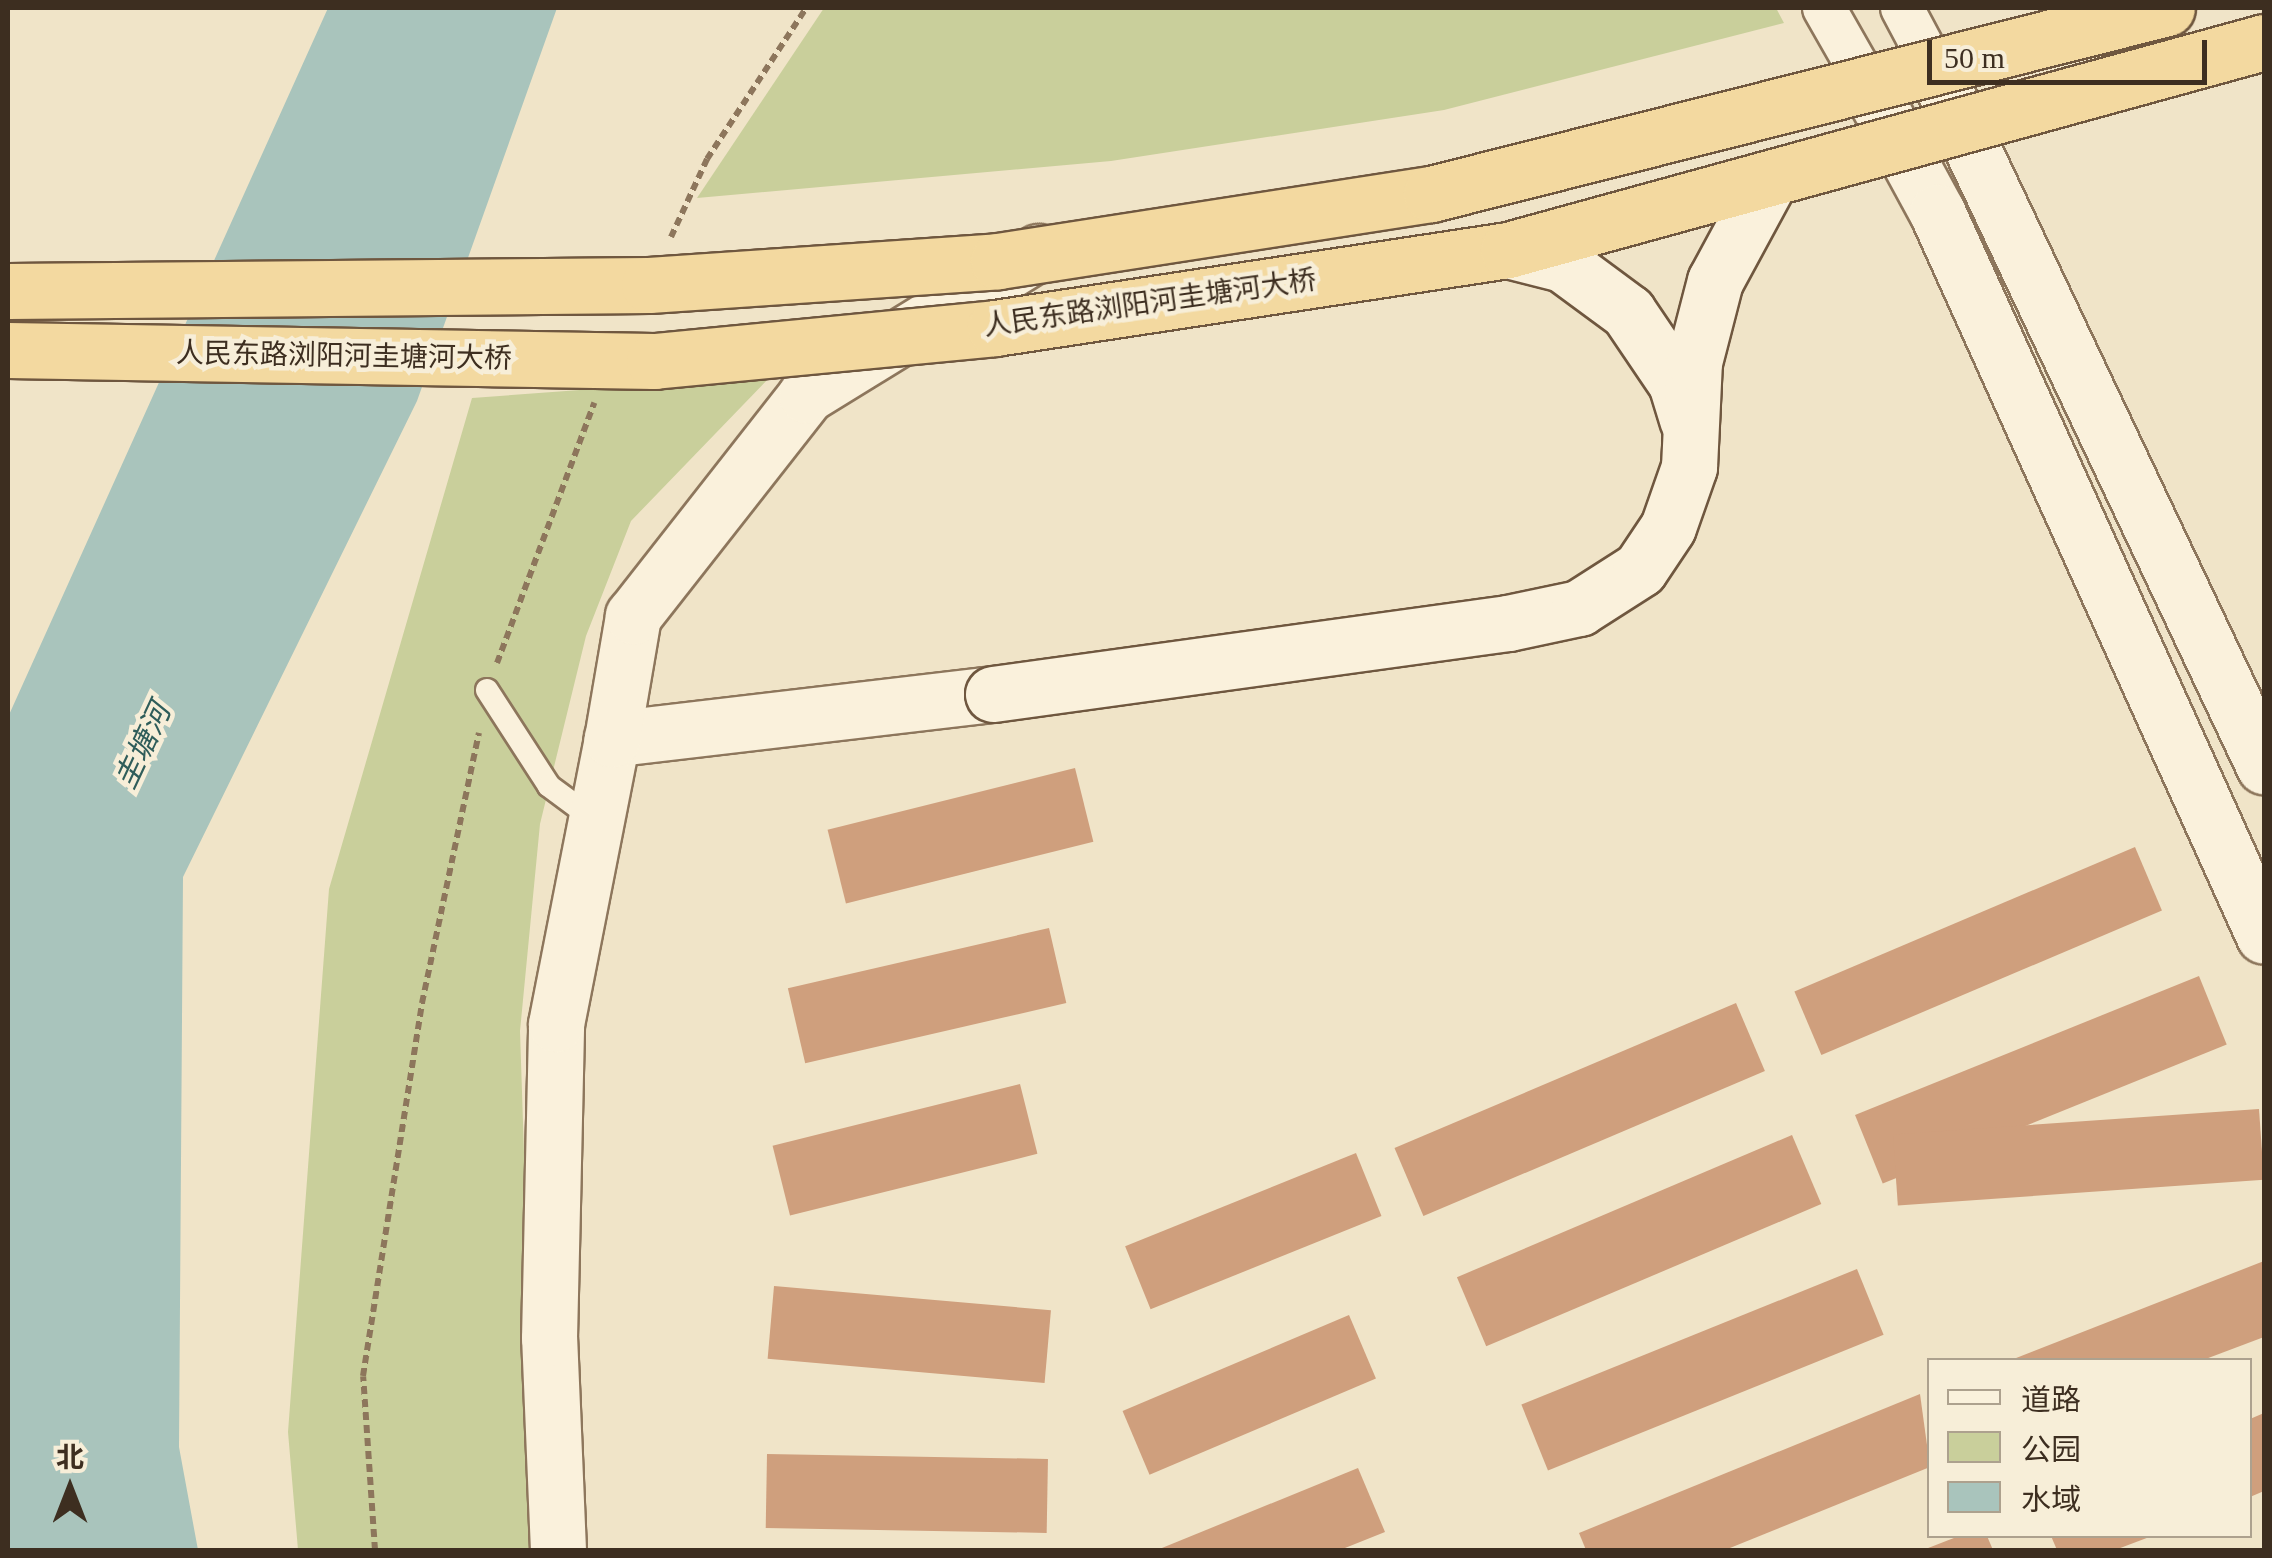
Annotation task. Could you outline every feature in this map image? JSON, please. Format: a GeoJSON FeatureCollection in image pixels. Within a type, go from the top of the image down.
{"type":"FeatureCollection","features":[{"type":"Feature","properties":{"kind":"main road"},"geometry":{"type":"LineString","coordinates":[[8,291],[648,286],[998,260],[1431,194],[2167,8]]}},
{"type":"Feature","properties":{"kind":"main road"},"geometry":{"type":"LineString","coordinates":[[558,1550],[549,1338],[556,1024],[632,616],[806,395],[1044,249],[1869,87],[2180,8]]}},
{"type":"Feature","properties":{"kind":"main road","name":"人民东路浏阳河圭塘河大桥"},"geometry":{"type":"LineString","coordinates":[[8,350],[654,361],[995,328],[1508,250],[1768,183],[2264,42]]}},
{"type":"Feature","properties":{"kind":"main road"},"geometry":{"type":"LineString","coordinates":[[1936,72],[2264,766]]}},
{"type":"Feature","properties":{"kind":"main road"},"geometry":{"type":"LineString","coordinates":[[1869,87],[1937,212],[2264,936]]}},
{"type":"Feature","properties":{"kind":"main road"},"geometry":{"type":"LineString","coordinates":[[612,739],[993,694],[1579,608],[1640,569],[1668,527],[1689,467],[1703,316],[1768,183]]}},
{"type":"Feature","properties":{"kind":"main road"},"geometry":{"type":"LineString","coordinates":[[1508,250],[1563,264],[1628,312],[1676,383],[1690,428]]}},
{"type":"Feature","properties":{"kind":"street"},"geometry":{"type":"LineString","coordinates":[[1824,8],[1869,87]]}},
{"type":"Feature","properties":{"kind":"street"},"geometry":{"type":"LineString","coordinates":[[1902,8],[1936,72]]}},
{"type":"Feature","properties":{"kind":"lane"},"geometry":{"type":"LineString","coordinates":[[487,690],[549,786],[596,821]]}},
{"type":"Feature","properties":{"kind":"green space"},"geometry":{"type":"Polygon","coordinates":[[[824,8],[1776,8],[1784,23],[1444,110],[1111,161],[697,198],[824,8]]]}},
{"type":"Feature","properties":{"kind":"green space"},"geometry":{"type":"Polygon","coordinates":[[[771,376],[631,521],[586,636],[540,824],[520,1031],[537,1550],[298,1550],[288,1432],[329,889],[472,398],[771,376]]]}},
{"type":"Feature","properties":{"kind":"water","name":"圭塘河"},"geometry":{"type":"Polygon","coordinates":[[[328,8],[557,8],[417,401],[183,877],[179,1447],[198,1550],[8,1550],[8,717],[328,8]]]}},
{"type":"Feature","properties":{"kind":"building"},"geometry":{"type":"Polygon","coordinates":[[[1075,768],[1093,842],[846,903],[828,830],[1075,768]]]}},
{"type":"Feature","properties":{"kind":"building"},"geometry":{"type":"Polygon","coordinates":[[[2135,847],[2162,911],[1821,1055],[1794,992],[2135,847]]]}},
{"type":"Feature","properties":{"kind":"building"},"geometry":{"type":"Polygon","coordinates":[[[1049,928],[1066,1003],[805,1063],[788,988],[1049,928]]]}},
{"type":"Feature","properties":{"kind":"building"},"geometry":{"type":"Polygon","coordinates":[[[2199,976],[2227,1045],[1883,1184],[1855,1115],[2199,976]]]}},
{"type":"Feature","properties":{"kind":"building"},"geometry":{"type":"Polygon","coordinates":[[[1736,1003],[1765,1071],[1423,1216],[1394,1148],[1736,1003]]]}},
{"type":"Feature","properties":{"kind":"building"},"geometry":{"type":"Polygon","coordinates":[[[1020,1084],[1037,1154],[790,1216],[773,1146],[1020,1084]]]}},
{"type":"Feature","properties":{"kind":"building"},"geometry":{"type":"Polygon","coordinates":[[[2259,1109],[2264,1180],[1898,1205],[1893,1135],[2259,1109]]]}},
{"type":"Feature","properties":{"kind":"building"},"geometry":{"type":"Polygon","coordinates":[[[1792,1135],[1821,1204],[1486,1346],[1457,1277],[1792,1135]]]}},
{"type":"Feature","properties":{"kind":"building"},"geometry":{"type":"Polygon","coordinates":[[[1356,1153],[1381,1216],[1151,1309],[1125,1246],[1356,1153]]]}},
{"type":"Feature","properties":{"kind":"building"},"geometry":{"type":"Polygon","coordinates":[[[2264,1261],[2264,1337],[2208,1358],[2016,1358],[2264,1261]]]}},
{"type":"Feature","properties":{"kind":"building"},"geometry":{"type":"Polygon","coordinates":[[[1857,1269],[1884,1335],[1548,1470],[1521,1405],[1857,1269]]]}},
{"type":"Feature","properties":{"kind":"building"},"geometry":{"type":"Polygon","coordinates":[[[774,1286],[1051,1310],[1045,1383],[768,1359],[774,1286]]]}},
{"type":"Feature","properties":{"kind":"building"},"geometry":{"type":"Polygon","coordinates":[[[1349,1315],[1376,1379],[1150,1475],[1123,1411],[1349,1315]]]}},
{"type":"Feature","properties":{"kind":"building"},"geometry":{"type":"Polygon","coordinates":[[[1920,1394],[1927,1468],[1725,1550],[1586,1550],[1579,1533],[1920,1394]]]}},
{"type":"Feature","properties":{"kind":"building"},"geometry":{"type":"Polygon","coordinates":[[[2264,1413],[2264,1491],[2252,1496],[2252,1418],[2264,1413]]]}},
{"type":"Feature","properties":{"kind":"building"},"geometry":{"type":"Polygon","coordinates":[[[767,1454],[1048,1459],[1047,1533],[766,1528],[767,1454]]]}},
{"type":"Feature","properties":{"kind":"building"},"geometry":{"type":"Polygon","coordinates":[[[1358,1468],[1385,1532],[1340,1550],[1157,1550],[1358,1468]]]}},
{"type":"Feature","properties":{"kind":"building"},"geometry":{"type":"Polygon","coordinates":[[[1954,1538],[1988,1538],[1993,1550],[1923,1550],[1954,1538]]]}},
{"type":"Feature","properties":{"kind":"building"},"geometry":{"type":"Polygon","coordinates":[[[2052,1538],[2147,1538],[2115,1550],[2057,1550],[2052,1538]]]}}]}
